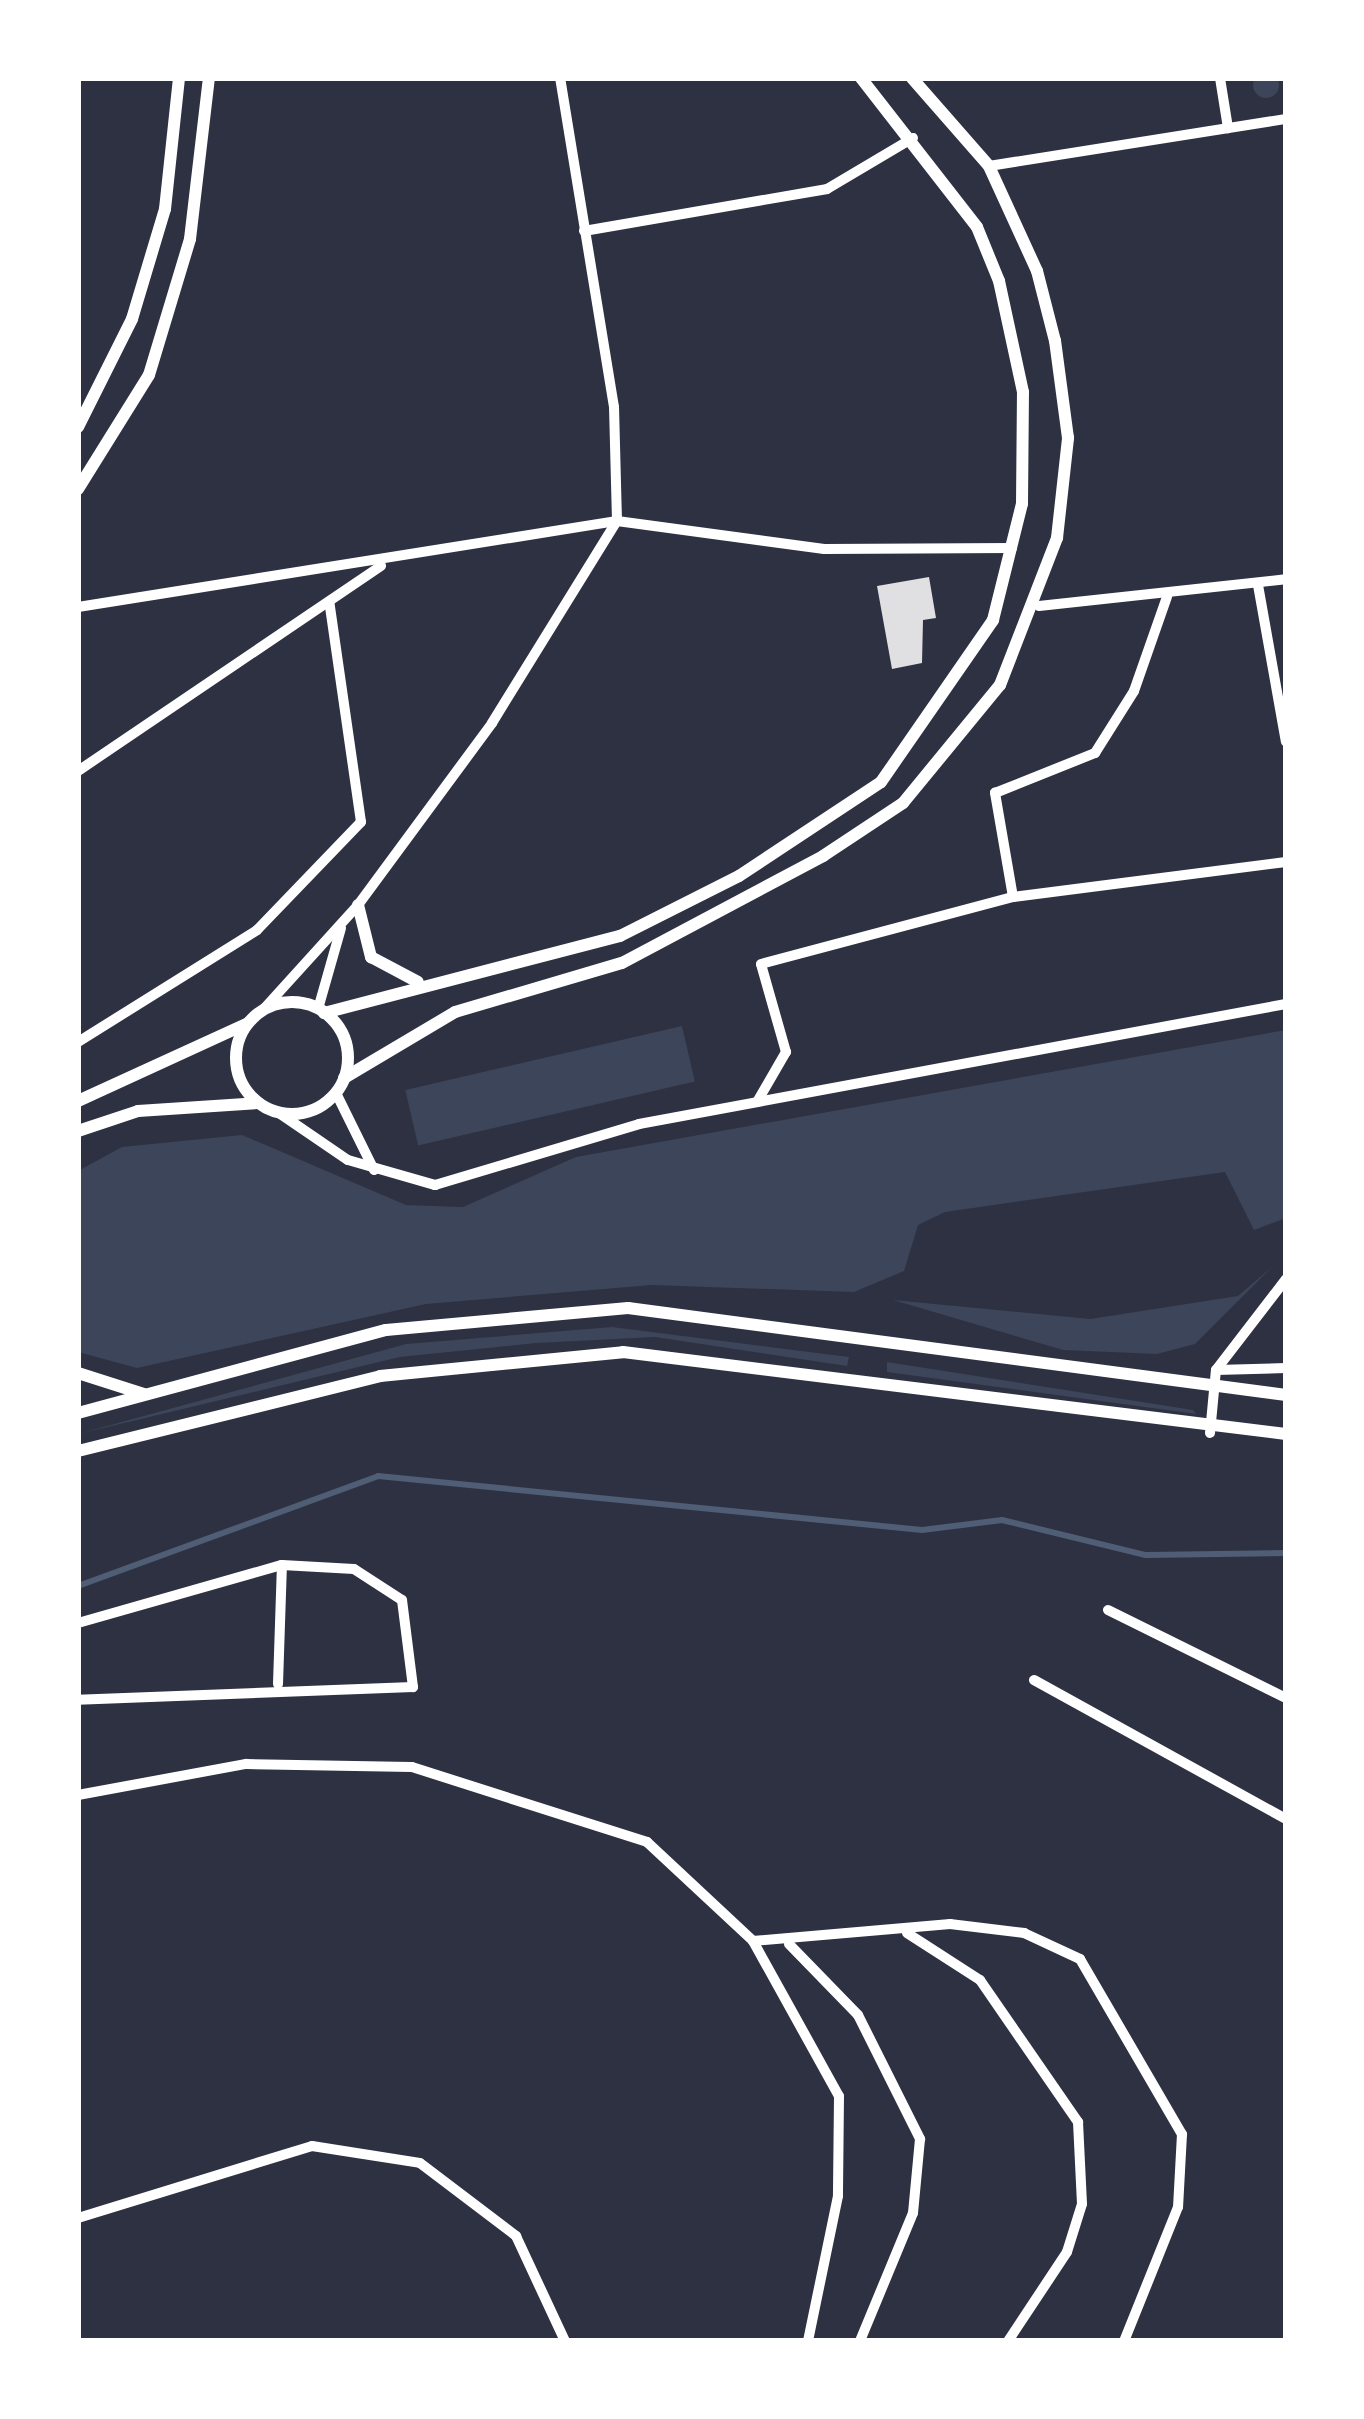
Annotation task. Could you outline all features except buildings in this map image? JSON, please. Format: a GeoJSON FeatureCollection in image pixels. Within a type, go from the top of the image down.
{"type":"FeatureCollection","features":[{"type":"Feature","properties":{"kind":"street"},"geometry":{"type":"LineString","coordinates":[[78,427],[132,319],[165,209],[179,78]]}},
{"type":"Feature","properties":{"kind":"street"},"geometry":{"type":"LineString","coordinates":[[78,489],[149,375],[190,239],[209,78]]}},
{"type":"Feature","properties":{"kind":"street"},"geometry":{"type":"LineString","coordinates":[[78,1101],[250,1022],[342,925],[492,723],[617,521],[614,406],[560,78]]}},
{"type":"Feature","properties":{"kind":"street"},"geometry":{"type":"LineString","coordinates":[[261,1012],[321,1011],[620,936],[739,876],[881,782],[993,620],[1012,548],[1023,392],[999,281],[977,227],[914,138],[861,78]]}},
{"type":"Feature","properties":{"kind":"street"},"geometry":{"type":"LineString","coordinates":[[344,1078],[454,1012],[622,963],[720,916],[903,803],[1000,685],[1039,606],[1066,422],[1037,271],[988,166],[912,78]]}},
{"type":"Feature","properties":{"kind":"street"},"geometry":{"type":"LineString","coordinates":[[1220,78],[1228,128]]}},
{"type":"Feature","properties":{"kind":"street"},"geometry":{"type":"LineString","coordinates":[[988,166],[1286,119]]}},
{"type":"Feature","properties":{"kind":"street"},"geometry":{"type":"LineString","coordinates":[[584,231],[827,189],[914,138]]}},
{"type":"Feature","properties":{"kind":"street"},"geometry":{"type":"LineString","coordinates":[[78,607],[383,564],[617,521],[824,549],[1012,548]]}},
{"type":"Feature","properties":{"kind":"street"},"geometry":{"type":"LineString","coordinates":[[78,771],[383,564]]}},
{"type":"Feature","properties":{"kind":"street"},"geometry":{"type":"LineString","coordinates":[[1039,606],[1167,597],[1286,579]]}},
{"type":"Feature","properties":{"kind":"street"},"geometry":{"type":"LineString","coordinates":[[1258,585],[1286,742]]}},
{"type":"Feature","properties":{"kind":"street"},"geometry":{"type":"LineString","coordinates":[[1013,897],[995,793],[1095,753],[1134,691],[1167,597]]}},
{"type":"Feature","properties":{"kind":"street"},"geometry":{"type":"LineString","coordinates":[[78,1042],[257,930],[361,823],[329,601]]}},
{"type":"Feature","properties":{"kind":"street"},"geometry":{"type":"LineString","coordinates":[[758,1102],[786,1052],[761,964],[1013,897],[1286,862]]}},
{"type":"Feature","properties":{"kind":"street"},"geometry":{"type":"LineString","coordinates":[[358,905],[371,957],[431,985]]}},
{"type":"Feature","properties":{"kind":"street"},"geometry":{"type":"LineString","coordinates":[[279,1113],[336,1093],[344,1078],[347,1050],[321,1011],[342,925]]}},
{"type":"Feature","properties":{"kind":"street"},"geometry":{"type":"LineString","coordinates":[[78,1131],[138,1111],[258,1103],[374,1171],[407,1185],[474,1176],[639,1124],[1286,1004]]}},
{"type":"Feature","properties":{"kind":"street"},"geometry":{"type":"LineString","coordinates":[[250,1022],[236,1064],[258,1103]]}},
{"type":"Feature","properties":{"kind":"street"},"geometry":{"type":"LineString","coordinates":[[336,1093],[374,1171]]}},
{"type":"Feature","properties":{"kind":"street"},"geometry":{"type":"LineString","coordinates":[[1210,1433],[1210,1392],[1216,1370],[1286,1279]]}},
{"type":"Feature","properties":{"kind":"street"},"geometry":{"type":"LineString","coordinates":[[78,1413],[386,1330],[628,1308],[1210,1392],[1286,1395]]}},
{"type":"Feature","properties":{"kind":"street"},"geometry":{"type":"LineString","coordinates":[[78,1451],[380,1376],[623,1352],[1210,1433],[1286,1434]]}},
{"type":"Feature","properties":{"kind":"street"},"geometry":{"type":"LineString","coordinates":[[1216,1370],[1286,1368]]}},
{"type":"Feature","properties":{"kind":"street"},"geometry":{"type":"LineString","coordinates":[[78,1373],[145,1394]]}},
{"type":"Feature","properties":{"kind":"street"},"geometry":{"type":"LineString","coordinates":[[278,1684],[281,1565]]}},
{"type":"Feature","properties":{"kind":"street"},"geometry":{"type":"LineString","coordinates":[[78,1623],[281,1565],[354,1569],[402,1600],[412,1687],[278,1684],[78,1700]]}},
{"type":"Feature","properties":{"kind":"street"},"geometry":{"type":"LineString","coordinates":[[1108,1610],[1286,1698]]}},
{"type":"Feature","properties":{"kind":"street"},"geometry":{"type":"LineString","coordinates":[[1034,1680],[1286,1820]]}},
{"type":"Feature","properties":{"kind":"street"},"geometry":{"type":"LineString","coordinates":[[78,1795],[246,1764],[412,1767],[647,1842],[753,1941],[838,2096],[838,2196],[808,2341]]}},
{"type":"Feature","properties":{"kind":"street"},"geometry":{"type":"LineString","coordinates":[[753,1941],[789,1944],[907,1933],[950,1924],[1024,1933],[1080,1959],[1161,2080],[1185,2164],[1124,2341]]}},
{"type":"Feature","properties":{"kind":"street"},"geometry":{"type":"LineString","coordinates":[[907,1933],[980,1980],[1078,2122],[1082,2204],[1067,2252],[1008,2341]]}},
{"type":"Feature","properties":{"kind":"street"},"geometry":{"type":"LineString","coordinates":[[789,1944],[858,2015],[920,2139],[914,2213],[860,2341]]}},
{"type":"Feature","properties":{"kind":"street"},"geometry":{"type":"LineString","coordinates":[[78,2218],[312,2146],[420,2163],[516,2236],[565,2341]]}},
{"type":"Feature","properties":{"kind":"shaded area"},"geometry":{"type":"Polygon","coordinates":[[[1266,72],[1279,85],[1266,98],[1253,85],[1266,72]]]}},
{"type":"Feature","properties":{"kind":"shaded area"},"geometry":{"type":"Polygon","coordinates":[[[682,1026],[695,1082],[418,1145],[405,1090],[682,1026]]]}},
{"type":"Feature","properties":{"kind":"shaded area"},"geometry":{"type":"Polygon","coordinates":[[[1286,1030],[1286,1218],[1254,1230],[1225,1172],[945,1212],[918,1225],[904,1271],[854,1292],[652,1285],[426,1304],[137,1368],[78,1352],[78,1171],[122,1147],[242,1135],[406,1205],[463,1207],[576,1157],[1286,1030]]]}},
{"type":"Feature","properties":{"kind":"shaded area"},"geometry":{"type":"Polygon","coordinates":[[[1272,1267],[1195,1344],[1157,1354],[1063,1350],[893,1300],[1090,1319],[1238,1296],[1272,1267]]]}},
{"type":"Feature","properties":{"kind":"shaded area"},"geometry":{"type":"Polygon","coordinates":[[[612,1327],[849,1357],[847,1366],[655,1337],[536,1343],[400,1357],[78,1434],[406,1344],[612,1327]]]}},
{"type":"Feature","properties":{"kind":"shaded area"},"geometry":{"type":"Polygon","coordinates":[[[887,1362],[1193,1410],[1196,1414],[887,1372],[887,1362]]]}},
{"type":"Feature","properties":{"kind":"waterway"},"geometry":{"type":"LineString","coordinates":[[78,1586],[378,1476],[922,1530],[1002,1520],[1146,1555],[1286,1553]]}}]}
